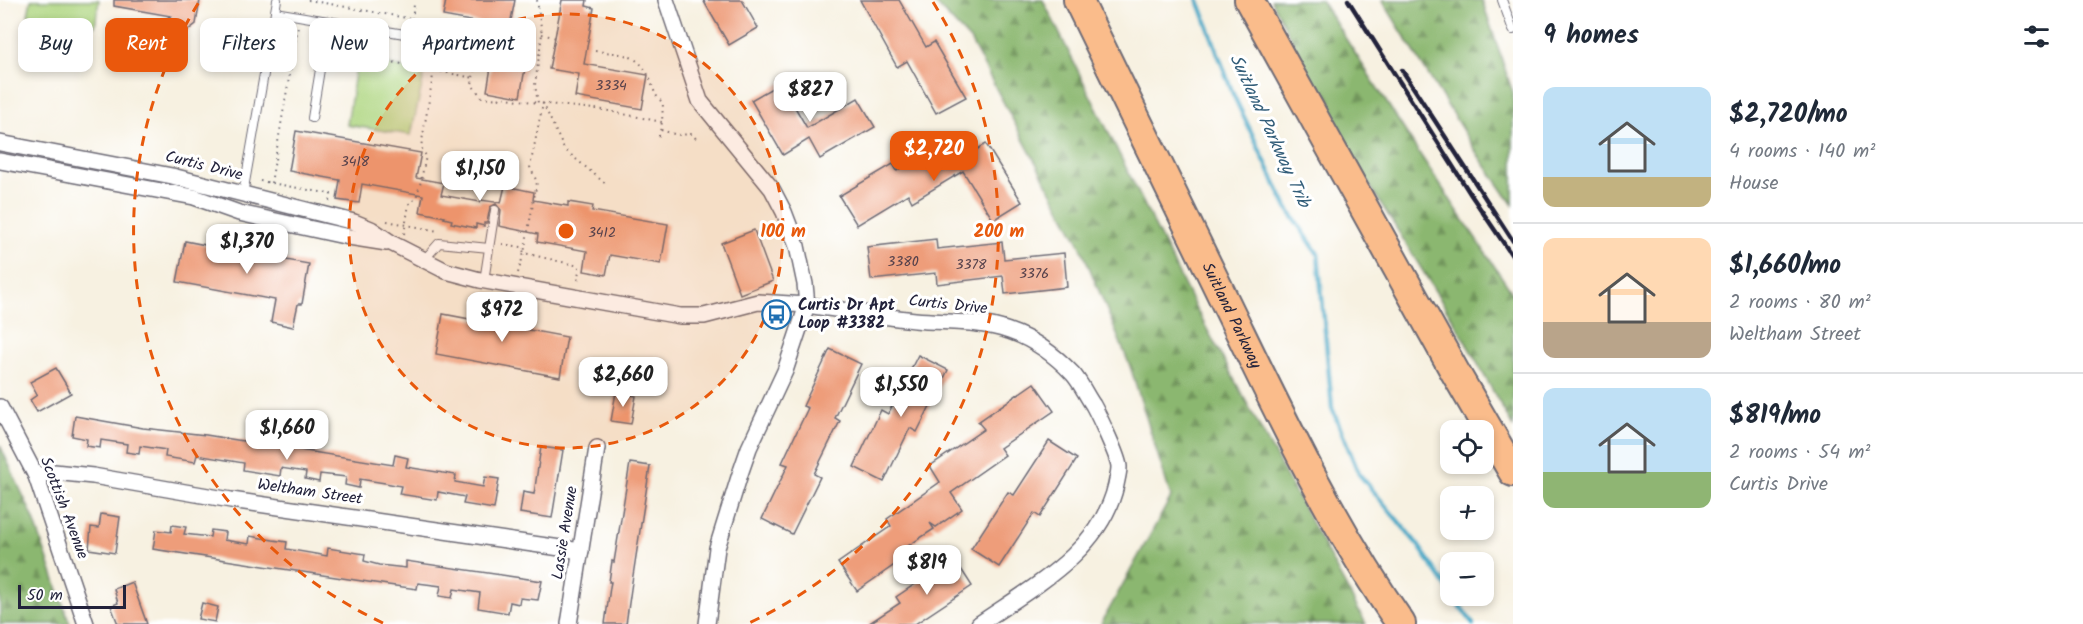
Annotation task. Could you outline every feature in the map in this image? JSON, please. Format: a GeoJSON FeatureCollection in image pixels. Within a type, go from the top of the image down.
{"type":"FeatureCollection","features":[{"type":"Feature","properties":{"kind":"highway","name":"Suitland Parkway"},"geometry":{"type":"LineString","coordinates":[[1078,0],[1266,387],[1312,476],[1369,577],[1401,624]]}},
{"type":"Feature","properties":{"kind":"highway"},"geometry":{"type":"LineString","coordinates":[[1249,0],[1455,372],[1513,472]]}},
{"type":"Feature","properties":{"kind":"street"},"geometry":{"type":"LineString","coordinates":[[666,0],[700,101],[772,189],[784,212],[797,246],[807,305],[785,371],[749,448],[740,474],[717,548],[707,624]]}},
{"type":"Feature","properties":{"kind":"street","name":"Curtis Drive"},"geometry":{"type":"LineString","coordinates":[[0,143],[172,176],[354,222],[446,271],[484,281],[681,316],[704,316],[758,302],[807,305],[916,320],[956,321],[1009,331],[1044,349],[1074,375],[1096,410],[1120,466],[1114,494],[1093,535],[1078,551],[1037,585],[979,624]]}},
{"type":"Feature","properties":{"kind":"street","name":"Curtis Drive"},"geometry":{"type":"LineString","coordinates":[[0,161],[194,196],[248,215],[397,245]]}},
{"type":"Feature","properties":{"kind":"street","name":"Scottish Avenue"},"geometry":{"type":"LineString","coordinates":[[0,407],[36,476],[86,624]]}},
{"type":"Feature","properties":{"kind":"street","name":"Lassie Avenue"},"geometry":{"type":"LineString","coordinates":[[569,624],[597,448]]}},
{"type":"Feature","properties":{"kind":"street","name":"Weltham Street"},"geometry":{"type":"LineString","coordinates":[[36,476],[54,472],[93,476],[231,500],[580,551]]}},
{"type":"Feature","properties":{"kind":"lane"},"geometry":{"type":"LineString","coordinates":[[243,194],[277,0]]}},
{"type":"Feature","properties":{"kind":"lane"},"geometry":{"type":"LineString","coordinates":[[1502,0],[1513,30]]}},
{"type":"Feature","properties":{"kind":"lane"},"geometry":{"type":"LineString","coordinates":[[274,12],[311,18]]}},
{"type":"Feature","properties":{"kind":"lane"},"geometry":{"type":"LineString","coordinates":[[312,118],[319,72]]}},
{"type":"Feature","properties":{"kind":"lane"},"geometry":{"type":"LineString","coordinates":[[484,281],[495,210]]}},
{"type":"Feature","properties":{"kind":"lane"},"geometry":{"type":"LineString","coordinates":[[424,260],[439,243],[490,245]]}},
{"type":"Feature","properties":{"kind":"path"},"geometry":{"type":"LineString","coordinates":[[308,0],[407,18]]}},
{"type":"Feature","properties":{"kind":"path"},"geometry":{"type":"LineString","coordinates":[[537,0],[542,34],[535,85],[538,103]]}},
{"type":"Feature","properties":{"kind":"path"},"geometry":{"type":"LineString","coordinates":[[412,18],[414,5]]}},
{"type":"Feature","properties":{"kind":"path"},"geometry":{"type":"LineString","coordinates":[[271,183],[300,16]]}},
{"type":"Feature","properties":{"kind":"path"},"geometry":{"type":"LineString","coordinates":[[542,34],[556,39]]}},
{"type":"Feature","properties":{"kind":"path"},"geometry":{"type":"LineString","coordinates":[[595,51],[630,55],[649,78],[654,95],[663,103],[658,140]]}},
{"type":"Feature","properties":{"kind":"path"},"geometry":{"type":"LineString","coordinates":[[397,245],[405,225],[409,204],[416,198],[420,185],[426,156],[421,147],[434,72]]}},
{"type":"Feature","properties":{"kind":"path"},"geometry":{"type":"LineString","coordinates":[[444,72],[474,78],[472,85],[482,97],[499,99],[501,96],[538,103],[576,106],[662,122]]}},
{"type":"Feature","properties":{"kind":"path"},"geometry":{"type":"LineString","coordinates":[[543,103],[564,149],[607,185]]}},
{"type":"Feature","properties":{"kind":"path"},"geometry":{"type":"LineString","coordinates":[[510,273],[518,274],[524,253],[537,182],[530,167],[543,103]]}},
{"type":"Feature","properties":{"kind":"path"},"geometry":{"type":"LineString","coordinates":[[661,130],[677,135],[692,134],[698,141]]}},
{"type":"Feature","properties":{"kind":"path"},"geometry":{"type":"LineString","coordinates":[[260,181],[331,194],[329,207]]}},
{"type":"Feature","properties":{"kind":"path"},"geometry":{"type":"LineString","coordinates":[[386,221],[445,232]]}},
{"type":"Feature","properties":{"kind":"path"},"geometry":{"type":"LineString","coordinates":[[490,245],[522,247],[524,253]]}},
{"type":"Feature","properties":{"kind":"path"},"geometry":{"type":"LineString","coordinates":[[524,253],[579,266],[578,286]]}},
{"type":"Feature","properties":{"kind":"green space"},"geometry":{"type":"Polygon","coordinates":[[[31,0],[99,0],[95,26],[93,26],[93,18],[46,18],[28,15],[31,0]]]}},
{"type":"Feature","properties":{"kind":"green space"},"geometry":{"type":"Polygon","coordinates":[[[932,0],[1043,0],[1193,303],[1366,624],[1101,624],[1171,497],[1130,366],[1080,245],[970,40],[932,0]]]}},
{"type":"Feature","properties":{"kind":"green space"},"geometry":{"type":"Polygon","coordinates":[[[1271,0],[1321,0],[1513,294],[1513,427],[1455,323],[1349,152],[1271,0]]]}},
{"type":"Feature","properties":{"kind":"green space"},"geometry":{"type":"Polygon","coordinates":[[[1382,0],[1482,0],[1513,93],[1513,205],[1478,155],[1382,0]]]}},
{"type":"Feature","properties":{"kind":"green space"},"geometry":{"type":"Polygon","coordinates":[[[389,65],[401,67],[401,72],[425,72],[411,135],[347,125],[355,72],[389,72],[389,65]]]}},
{"type":"Feature","properties":{"kind":"green space"},"geometry":{"type":"Polygon","coordinates":[[[0,445],[33,517],[70,624],[0,624],[0,445]]]}},
{"type":"Feature","properties":{"kind":"building"},"geometry":{"type":"Polygon","coordinates":[[[114,0],[200,0],[196,24],[188,30],[188,18],[167,18],[171,16],[114,6],[114,0]]]}},
{"type":"Feature","properties":{"kind":"building"},"geometry":{"type":"Polygon","coordinates":[[[446,0],[515,0],[511,18],[443,16],[446,0]]]}},
{"type":"Feature","properties":{"kind":"building"},"geometry":{"type":"Polygon","coordinates":[[[562,0],[587,0],[586,6],[594,8],[584,64],[648,75],[642,109],[575,97],[579,74],[549,69],[562,0]]]}},
{"type":"Feature","properties":{"kind":"building"},"geometry":{"type":"Polygon","coordinates":[[[703,0],[742,0],[758,28],[729,45],[703,0]]]}},
{"type":"Feature","properties":{"kind":"building"},"geometry":{"type":"Polygon","coordinates":[[[860,0],[899,0],[926,47],[934,42],[966,97],[936,113],[907,61],[897,67],[860,0]]]}},
{"type":"Feature","properties":{"kind":"building"},"geometry":{"type":"Polygon","coordinates":[[[490,72],[524,72],[520,97],[487,91],[490,72]]]}},
{"type":"Feature","properties":{"kind":"building"},"geometry":{"type":"Polygon","coordinates":[[[781,83],[807,128],[858,98],[875,127],[820,159],[809,139],[783,155],[751,100],[781,83]]]}},
{"type":"Feature","properties":{"kind":"building"},"geometry":{"type":"Polygon","coordinates":[[[296,131],[421,153],[416,178],[444,183],[441,195],[501,203],[505,186],[534,192],[533,200],[568,206],[568,202],[593,206],[592,211],[668,224],[661,264],[610,255],[606,275],[584,271],[587,251],[537,242],[538,234],[499,226],[501,210],[496,204],[490,207],[487,223],[484,223],[484,226],[476,224],[476,228],[451,223],[452,220],[445,217],[420,212],[423,195],[362,184],[359,203],[337,200],[340,180],[289,171],[296,131]]]}},
{"type":"Feature","properties":{"kind":"building"},"geometry":{"type":"Polygon","coordinates":[[[949,140],[961,159],[986,144],[1022,202],[993,220],[963,171],[912,202],[908,194],[857,225],[839,196],[893,164],[897,171],[949,140]]]}},
{"type":"Feature","properties":{"kind":"building"},"geometry":{"type":"Polygon","coordinates":[[[754,230],[773,281],[740,294],[721,243],[754,230]]]}},
{"type":"Feature","properties":{"kind":"building"},"geometry":{"type":"Polygon","coordinates":[[[240,232],[261,236],[258,255],[309,264],[302,304],[298,304],[293,327],[271,322],[275,300],[177,282],[185,241],[236,251],[240,232]]]}},
{"type":"Feature","properties":{"kind":"building"},"geometry":{"type":"Polygon","coordinates":[[[936,239],[937,249],[1002,242],[1004,259],[1064,253],[1067,287],[1005,294],[1003,276],[937,284],[936,273],[871,280],[867,247],[936,239]]]}},
{"type":"Feature","properties":{"kind":"building"},"geometry":{"type":"Polygon","coordinates":[[[499,304],[522,309],[518,328],[567,337],[560,377],[436,354],[443,314],[496,324],[499,304]]]}},
{"type":"Feature","properties":{"kind":"building"},"geometry":{"type":"Polygon","coordinates":[[[830,349],[861,364],[835,418],[840,421],[814,474],[820,477],[792,534],[762,519],[788,465],[782,463],[808,408],[803,406],[830,349]]]}},
{"type":"Feature","properties":{"kind":"building"},"geometry":{"type":"Polygon","coordinates":[[[918,355],[948,370],[917,432],[910,428],[884,482],[854,467],[881,410],[888,414],[918,355]]]}},
{"type":"Feature","properties":{"kind":"building"},"geometry":{"type":"Polygon","coordinates":[[[56,368],[71,393],[37,412],[30,400],[37,395],[30,382],[56,368]]]}},
{"type":"Feature","properties":{"kind":"building"},"geometry":{"type":"Polygon","coordinates":[[[1034,383],[1054,411],[1000,448],[1005,455],[951,493],[962,509],[936,527],[930,523],[934,529],[908,546],[913,552],[857,591],[838,563],[891,526],[887,519],[940,482],[930,466],[984,429],[978,422],[1034,383]]]}},
{"type":"Feature","properties":{"kind":"building"},"geometry":{"type":"Polygon","coordinates":[[[616,392],[636,396],[631,424],[611,421],[616,392]]]}},
{"type":"Feature","properties":{"kind":"building"},"geometry":{"type":"Polygon","coordinates":[[[75,416],[393,465],[395,455],[408,458],[406,467],[456,475],[455,482],[483,487],[485,477],[499,479],[494,509],[463,504],[465,497],[438,492],[437,500],[399,494],[401,486],[360,479],[359,488],[345,485],[346,477],[320,474],[319,482],[305,479],[306,472],[281,468],[280,476],[243,470],[244,463],[197,455],[195,462],[165,457],[166,450],[140,446],[139,454],[126,452],[127,444],[101,440],[100,448],[86,446],[87,439],[72,436],[75,416]]]}},
{"type":"Feature","properties":{"kind":"building"},"geometry":{"type":"Polygon","coordinates":[[[1049,441],[1077,459],[1040,517],[1034,513],[999,567],[971,549],[1008,492],[1014,495],[1049,441]]]}},
{"type":"Feature","properties":{"kind":"building"},"geometry":{"type":"Polygon","coordinates":[[[541,447],[563,450],[552,518],[520,513],[523,492],[534,494],[541,447]]]}},
{"type":"Feature","properties":{"kind":"building"},"geometry":{"type":"Polygon","coordinates":[[[630,463],[650,466],[626,624],[605,624],[612,561],[614,562],[630,463]]]}},
{"type":"Feature","properties":{"kind":"building"},"geometry":{"type":"Polygon","coordinates":[[[101,514],[120,517],[115,553],[89,549],[91,527],[99,528],[101,514]]]}},
{"type":"Feature","properties":{"kind":"building"},"geometry":{"type":"Polygon","coordinates":[[[172,525],[186,527],[184,534],[210,537],[211,530],[225,532],[224,540],[249,544],[250,536],[287,542],[286,549],[327,556],[328,548],[365,554],[364,561],[379,565],[406,568],[406,561],[542,581],[538,600],[520,598],[519,604],[510,602],[508,613],[478,608],[480,593],[454,589],[452,598],[439,596],[441,586],[418,583],[417,589],[153,549],[156,530],[171,532],[172,525]]]}},
{"type":"Feature","properties":{"kind":"building"},"geometry":{"type":"Polygon","coordinates":[[[954,558],[972,586],[915,624],[868,624],[900,603],[896,597],[954,558]]]}},
{"type":"Feature","properties":{"kind":"building"},"geometry":{"type":"Polygon","coordinates":[[[132,582],[147,624],[118,624],[111,606],[118,603],[114,589],[132,582]]]}},
{"type":"Feature","properties":{"kind":"building"},"geometry":{"type":"Polygon","coordinates":[[[202,603],[218,607],[215,622],[198,619],[202,603]]]}},
{"type":"Feature","properties":{"kind":"waterway","name":"Suitland Parkway Trib"},"geometry":{"type":"LineString","coordinates":[[1198,0],[1233,94],[1287,208],[1318,254],[1332,408],[1359,474],[1418,545],[1440,577]]}},
{"type":"Feature","properties":{"kind":"waterway","name":"Suitland Parkway Trib"},"geometry":{"type":"LineString","coordinates":[[1460,606],[1473,624]]}},
{"type":"Feature","properties":{"kind":"railway"},"geometry":{"type":"LineString","coordinates":[[1348,0],[1471,195],[1513,257]]}},
{"type":"Feature","properties":{"kind":"railway"},"geometry":{"type":"LineString","coordinates":[[1402,70],[1513,241]]}},
{"type":"Feature","properties":{"kind":"place","name":"Curtis Dr Apt Loop #3382"},"geometry":{"type":"Point","coordinates":[777,314]}}]}
